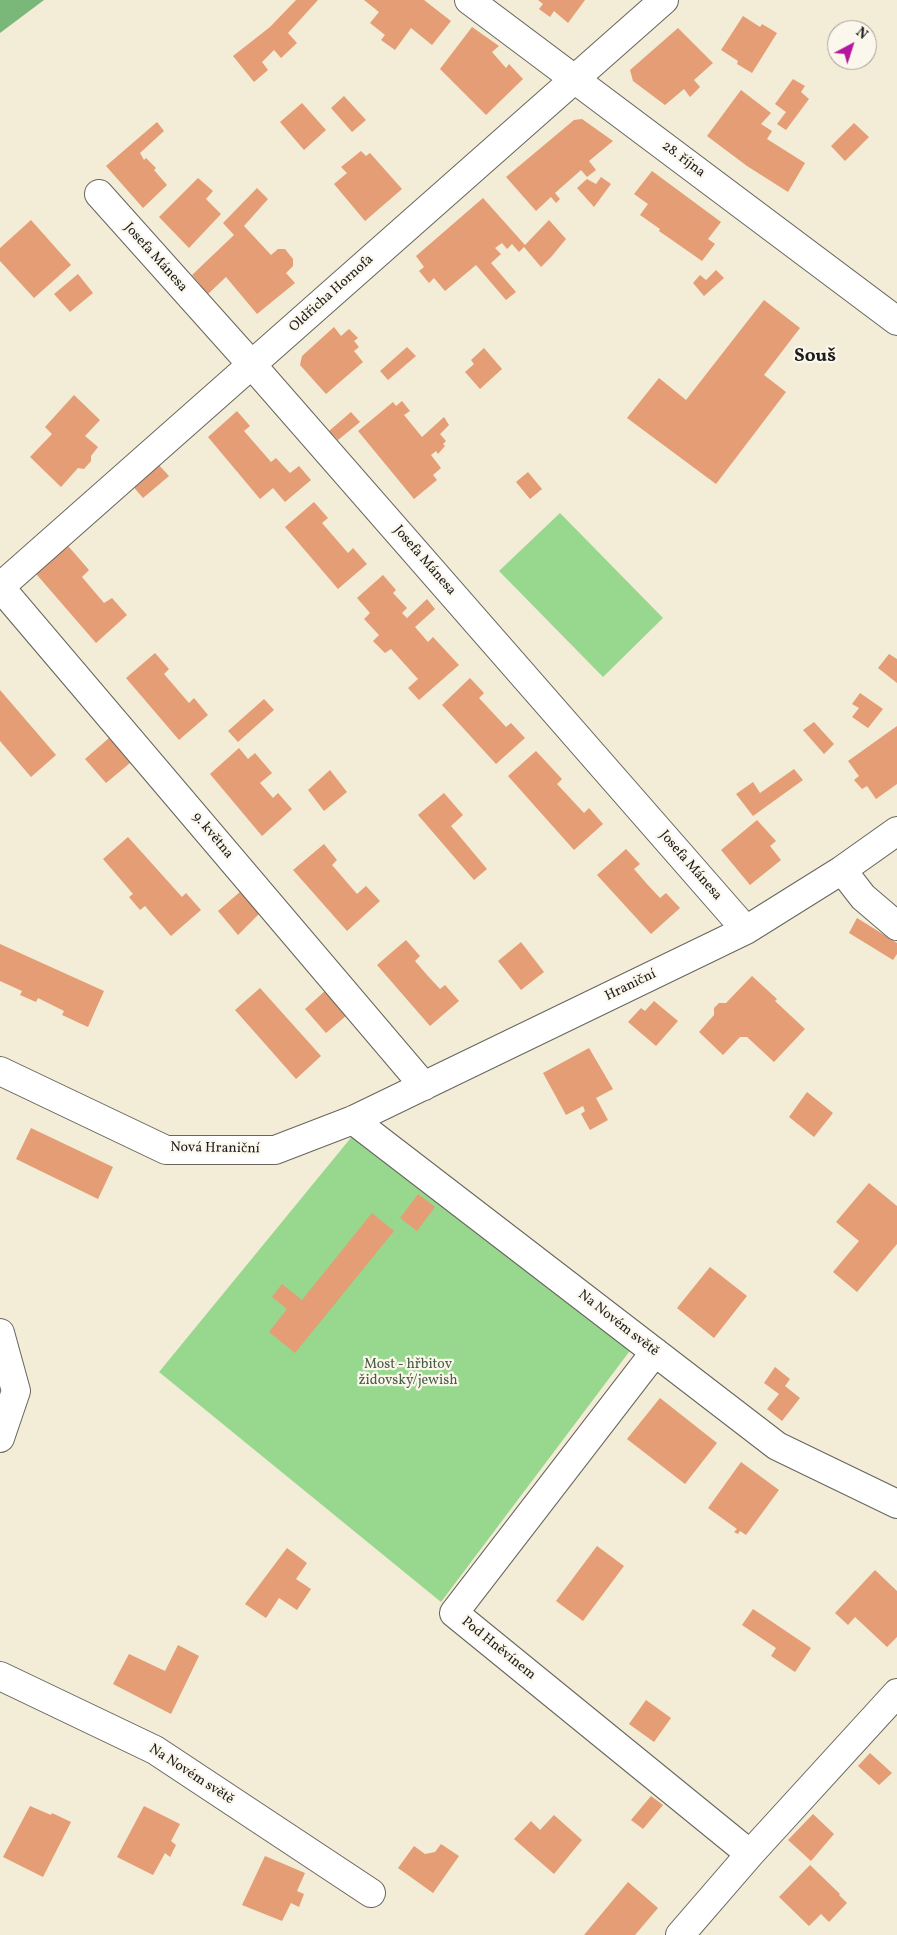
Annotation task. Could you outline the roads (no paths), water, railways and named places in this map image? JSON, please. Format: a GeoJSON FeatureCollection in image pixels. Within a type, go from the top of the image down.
{"type":"FeatureCollection","features":[{"type":"Feature","properties":{"kind":"street","name":"28. října"},"geometry":{"type":"LineString","coordinates":[[470,0],[897,320]]}},
{"type":"Feature","properties":{"kind":"street","name":"Oldřicha Hornofa"},"geometry":{"type":"LineString","coordinates":[[0,587],[664,0]]}},
{"type":"Feature","properties":{"kind":"street","name":"Josefa Mánesa"},"geometry":{"type":"LineString","coordinates":[[99,194],[252,365],[746,930]]}},
{"type":"Feature","properties":{"kind":"street","name":"9. května"},"geometry":{"type":"LineString","coordinates":[[0,587],[424,1086]]}},
{"type":"Feature","properties":{"kind":"street","name":"Hraniční"},"geometry":{"type":"LineString","coordinates":[[353,1120],[746,930],[842,870],[897,831]]}},
{"type":"Feature","properties":{"kind":"street"},"geometry":{"type":"LineString","coordinates":[[842,870],[863,897],[897,926]]}},
{"type":"Feature","properties":{"kind":"street","name":"Nová Hraniční"},"geometry":{"type":"LineString","coordinates":[[0,1071],[166,1150],[275,1150],[353,1120]]}},
{"type":"Feature","properties":{"kind":"street","name":"Na Novém světě"},"geometry":{"type":"LineString","coordinates":[[353,1120],[777,1446],[897,1504]]}},
{"type":"Feature","properties":{"kind":"street"},"geometry":{"type":"LineString","coordinates":[[0,1333],[16,1391],[0,1438]]}},
{"type":"Feature","properties":{"kind":"street","name":"Pod Hněvínem"},"geometry":{"type":"LineString","coordinates":[[655,1352],[454,1613],[750,1854]]}},
{"type":"Feature","properties":{"kind":"street","name":"Na Novém světě"},"geometry":{"type":"LineString","coordinates":[[0,1676],[155,1750],[371,1893]]}},
{"type":"Feature","properties":{"kind":"street"},"geometry":{"type":"LineString","coordinates":[[680,1935],[750,1854],[897,1693]]}},
{"type":"Feature","properties":{"kind":"district","name":"Souš"},"geometry":{"type":"Point","coordinates":[815,358]}},
{"type":"Feature","properties":{"kind":"park label","name":"Most - hřbitov židovský/jewish"},"geometry":{"type":"Point","coordinates":[408,1374]}}]}
